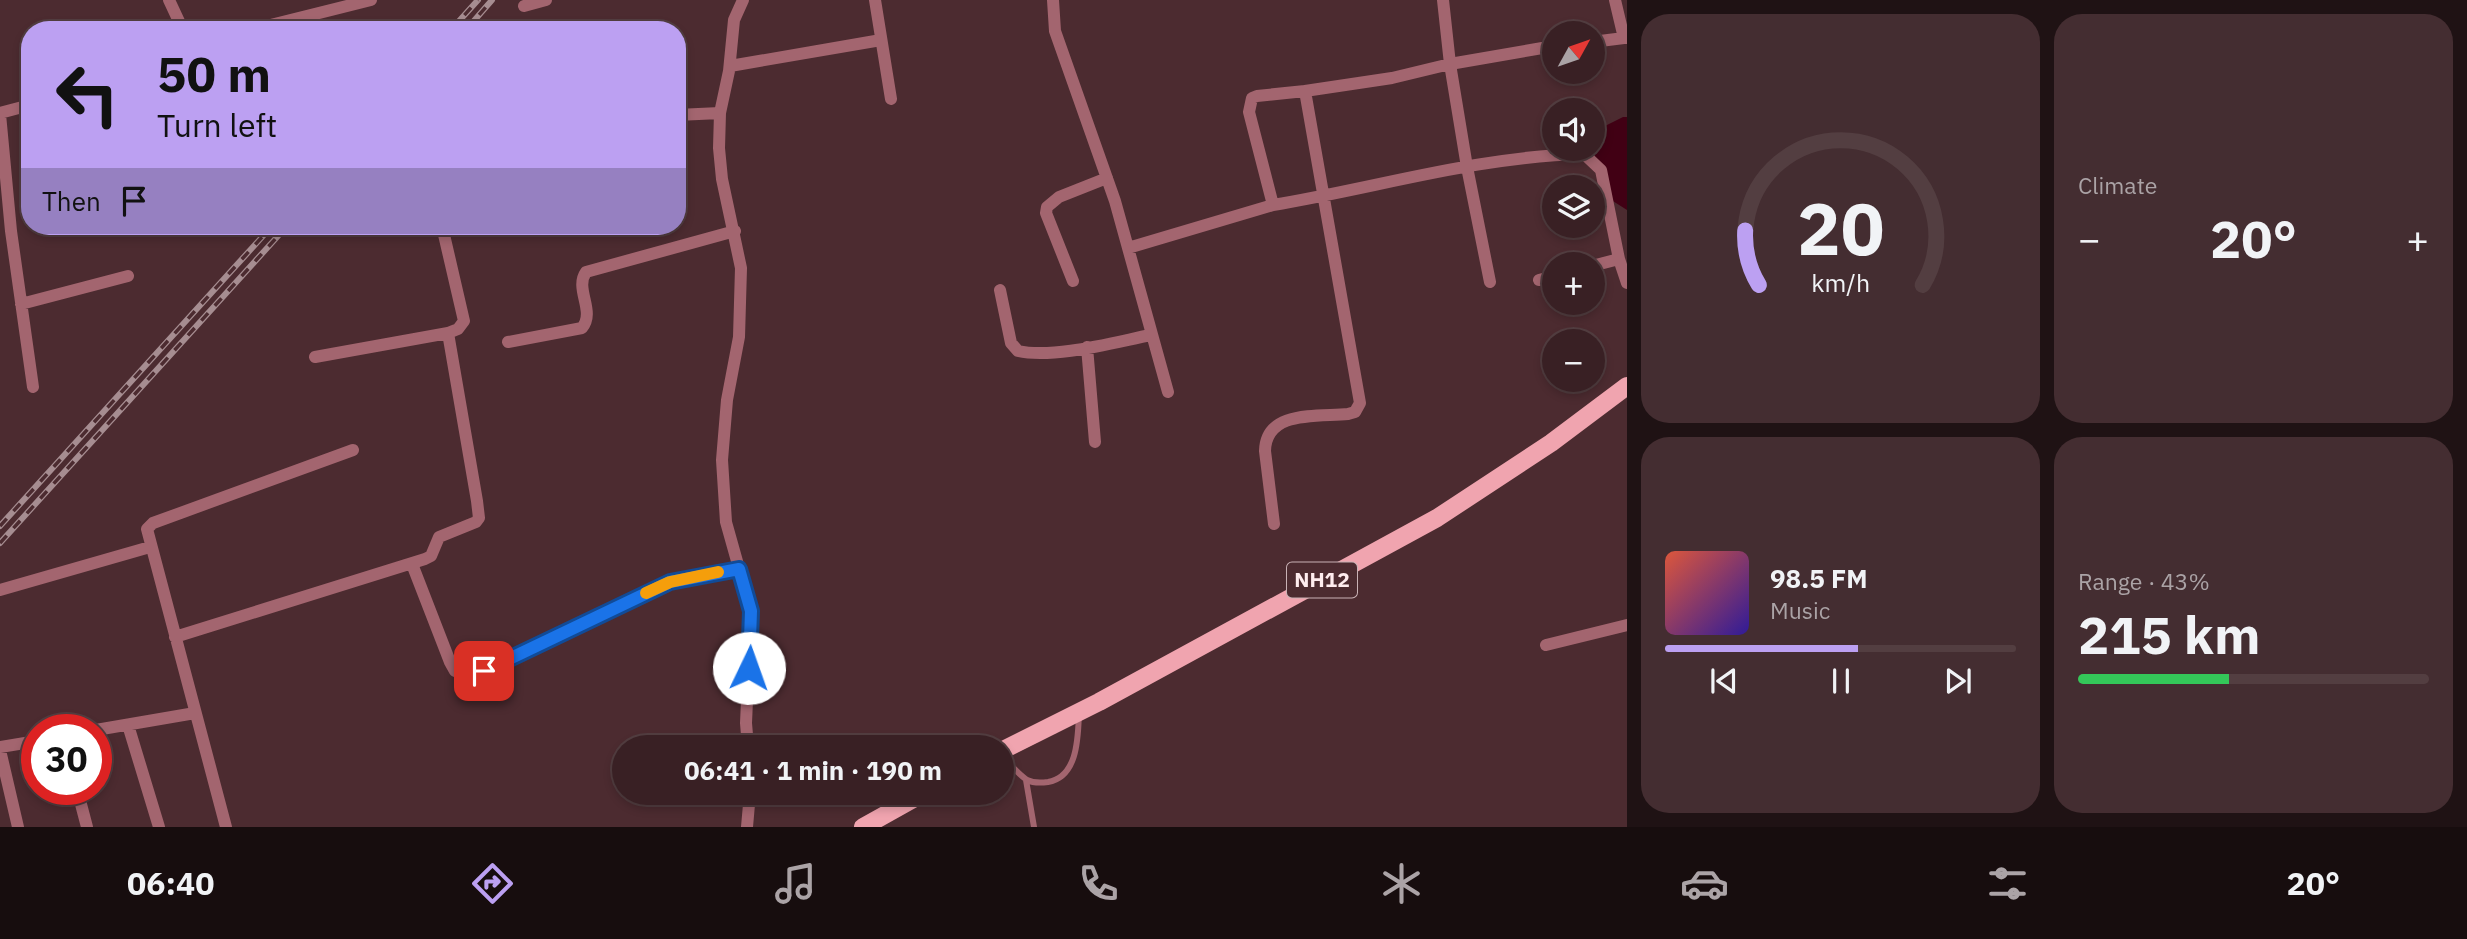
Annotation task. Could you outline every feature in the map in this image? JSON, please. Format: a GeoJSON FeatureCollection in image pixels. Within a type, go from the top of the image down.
{"type":"FeatureCollection","features":[{"type":"Feature","properties":{"kind":"main road","name":"NH12"},"geometry":{"type":"LineString","coordinates":[[1014,745],[1080,712],[1437,518],[1550,443],[1627,386]]}},
{"type":"Feature","properties":{"kind":"main road"},"geometry":{"type":"LineString","coordinates":[[863,827],[902,805]]}},
{"type":"Feature","properties":{"kind":"street"},"geometry":{"type":"LineString","coordinates":[[169,0],[179,21]]}},
{"type":"Feature","properties":{"kind":"street"},"geometry":{"type":"LineString","coordinates":[[287,21],[371,0]]}},
{"type":"Feature","properties":{"kind":"street"},"geometry":{"type":"LineString","coordinates":[[524,6],[546,0]]}},
{"type":"Feature","properties":{"kind":"street"},"geometry":{"type":"LineString","coordinates":[[743,0],[734,20],[730,66],[720,113],[722,179],[741,268],[740,320],[727,400],[722,460],[726,522],[751,611],[747,735]]}},
{"type":"Feature","properties":{"kind":"street"},"geometry":{"type":"LineString","coordinates":[[875,0],[891,99]]}},
{"type":"Feature","properties":{"kind":"street"},"geometry":{"type":"LineString","coordinates":[[1053,0],[1055,31],[1107,178],[1168,392]]}},
{"type":"Feature","properties":{"kind":"street"},"geometry":{"type":"LineString","coordinates":[[1443,0],[1450,64],[1467,167],[1490,282]]}},
{"type":"Feature","properties":{"kind":"street"},"geometry":{"type":"LineString","coordinates":[[1605,40],[1625,38],[1615,0]]}},
{"type":"Feature","properties":{"kind":"street"},"geometry":{"type":"LineString","coordinates":[[730,66],[881,40]]}},
{"type":"Feature","properties":{"kind":"street"},"geometry":{"type":"LineString","coordinates":[[1273,205],[1249,112],[1250,103],[1257,96],[1392,78],[1450,64],[1542,48]]}},
{"type":"Feature","properties":{"kind":"street"},"geometry":{"type":"LineString","coordinates":[[1274,524],[1265,451],[1269,430],[1283,421],[1348,414],[1354,412],[1360,403],[1305,91]]}},
{"type":"Feature","properties":{"kind":"street"},"geometry":{"type":"LineString","coordinates":[[21,108],[0,114],[11,231],[33,387]]}},
{"type":"Feature","properties":{"kind":"street"},"geometry":{"type":"LineString","coordinates":[[686,115],[720,113]]}},
{"type":"Feature","properties":{"kind":"street"},"geometry":{"type":"LineString","coordinates":[[1128,248],[1273,205],[1325,197],[1467,167],[1554,155],[1584,154],[1603,176],[1619,259],[1627,283]]}},
{"type":"Feature","properties":{"kind":"street"},"geometry":{"type":"LineString","coordinates":[[1073,281],[1046,213],[1047,207],[1059,197],[1107,178]]}},
{"type":"Feature","properties":{"kind":"street"},"geometry":{"type":"LineString","coordinates":[[508,342],[582,328],[588,316],[582,286],[586,272],[735,231]]}},
{"type":"Feature","properties":{"kind":"street"},"geometry":{"type":"LineString","coordinates":[[315,357],[458,329],[464,321],[444,235]]}},
{"type":"Feature","properties":{"kind":"street"},"geometry":{"type":"LineString","coordinates":[[1605,263],[1619,259]]}},
{"type":"Feature","properties":{"kind":"street"},"geometry":{"type":"LineString","coordinates":[[21,304],[128,276]]}},
{"type":"Feature","properties":{"kind":"street"},"geometry":{"type":"LineString","coordinates":[[1000,290],[1011,343],[1018,351],[1039,353],[1151,335]]}},
{"type":"Feature","properties":{"kind":"street"},"geometry":{"type":"LineString","coordinates":[[174,637],[412,564],[431,556],[439,537],[470,526],[479,518],[448,332]]}},
{"type":"Feature","properties":{"kind":"street"},"geometry":{"type":"LineString","coordinates":[[1087,347],[1095,442]]}},
{"type":"Feature","properties":{"kind":"street"},"geometry":{"type":"LineString","coordinates":[[226,827],[147,529],[153,523],[353,450]]}},
{"type":"Feature","properties":{"kind":"street"},"geometry":{"type":"LineString","coordinates":[[0,590],[150,547]]}},
{"type":"Feature","properties":{"kind":"street"},"geometry":{"type":"LineString","coordinates":[[412,564],[450,662],[455,671],[470,677],[670,582],[739,569]]}},
{"type":"Feature","properties":{"kind":"street"},"geometry":{"type":"LineString","coordinates":[[1546,645],[1627,625]]}},
{"type":"Feature","properties":{"kind":"street"},"geometry":{"type":"LineString","coordinates":[[112,727],[195,713]]}},
{"type":"Feature","properties":{"kind":"street"},"geometry":{"type":"LineString","coordinates":[[128,724],[159,827]]}},
{"type":"Feature","properties":{"kind":"street"},"geometry":{"type":"LineString","coordinates":[[18,827],[0,749],[21,744]]}},
{"type":"Feature","properties":{"kind":"street"},"geometry":{"type":"LineString","coordinates":[[82,805],[88,827]]}},
{"type":"Feature","properties":{"kind":"street"},"geometry":{"type":"LineString","coordinates":[[747,827],[749,805]]}},
{"type":"Feature","properties":{"kind":"lane"},"geometry":{"type":"LineString","coordinates":[[1014,768],[1026,780],[1036,783],[1050,782],[1065,771],[1073,760],[1077,746],[1080,712]]}},
{"type":"Feature","properties":{"kind":"lane"},"geometry":{"type":"LineString","coordinates":[[1026,780],[1034,827]]}},
{"type":"Feature","properties":{"kind":"shaded area"},"geometry":{"type":"Polygon","coordinates":[[[1627,117],[1627,210],[1605,196],[1605,175],[1600,175],[1596,161],[1605,161],[1605,126],[1627,117]]]}},
{"type":"Feature","properties":{"kind":"railway"},"geometry":{"type":"LineString","coordinates":[[459,21],[478,0]]}},
{"type":"Feature","properties":{"kind":"railway"},"geometry":{"type":"LineString","coordinates":[[474,21],[492,0]]}},
{"type":"Feature","properties":{"kind":"railway"},"geometry":{"type":"LineString","coordinates":[[0,526],[264,235]]}},
{"type":"Feature","properties":{"kind":"railway"},"geometry":{"type":"LineString","coordinates":[[0,543],[279,235]]}},
{"type":"Feature","properties":{"kind":"slow traffic"},"geometry":{"type":"LineString","coordinates":[[646,593],[670,582],[718,572]]}},
{"type":"Feature","properties":{"kind":"route"},"geometry":{"type":"LineString","coordinates":[[484,671],[670,582],[695,575],[739,569],[751,611],[749,668]]}}]}
